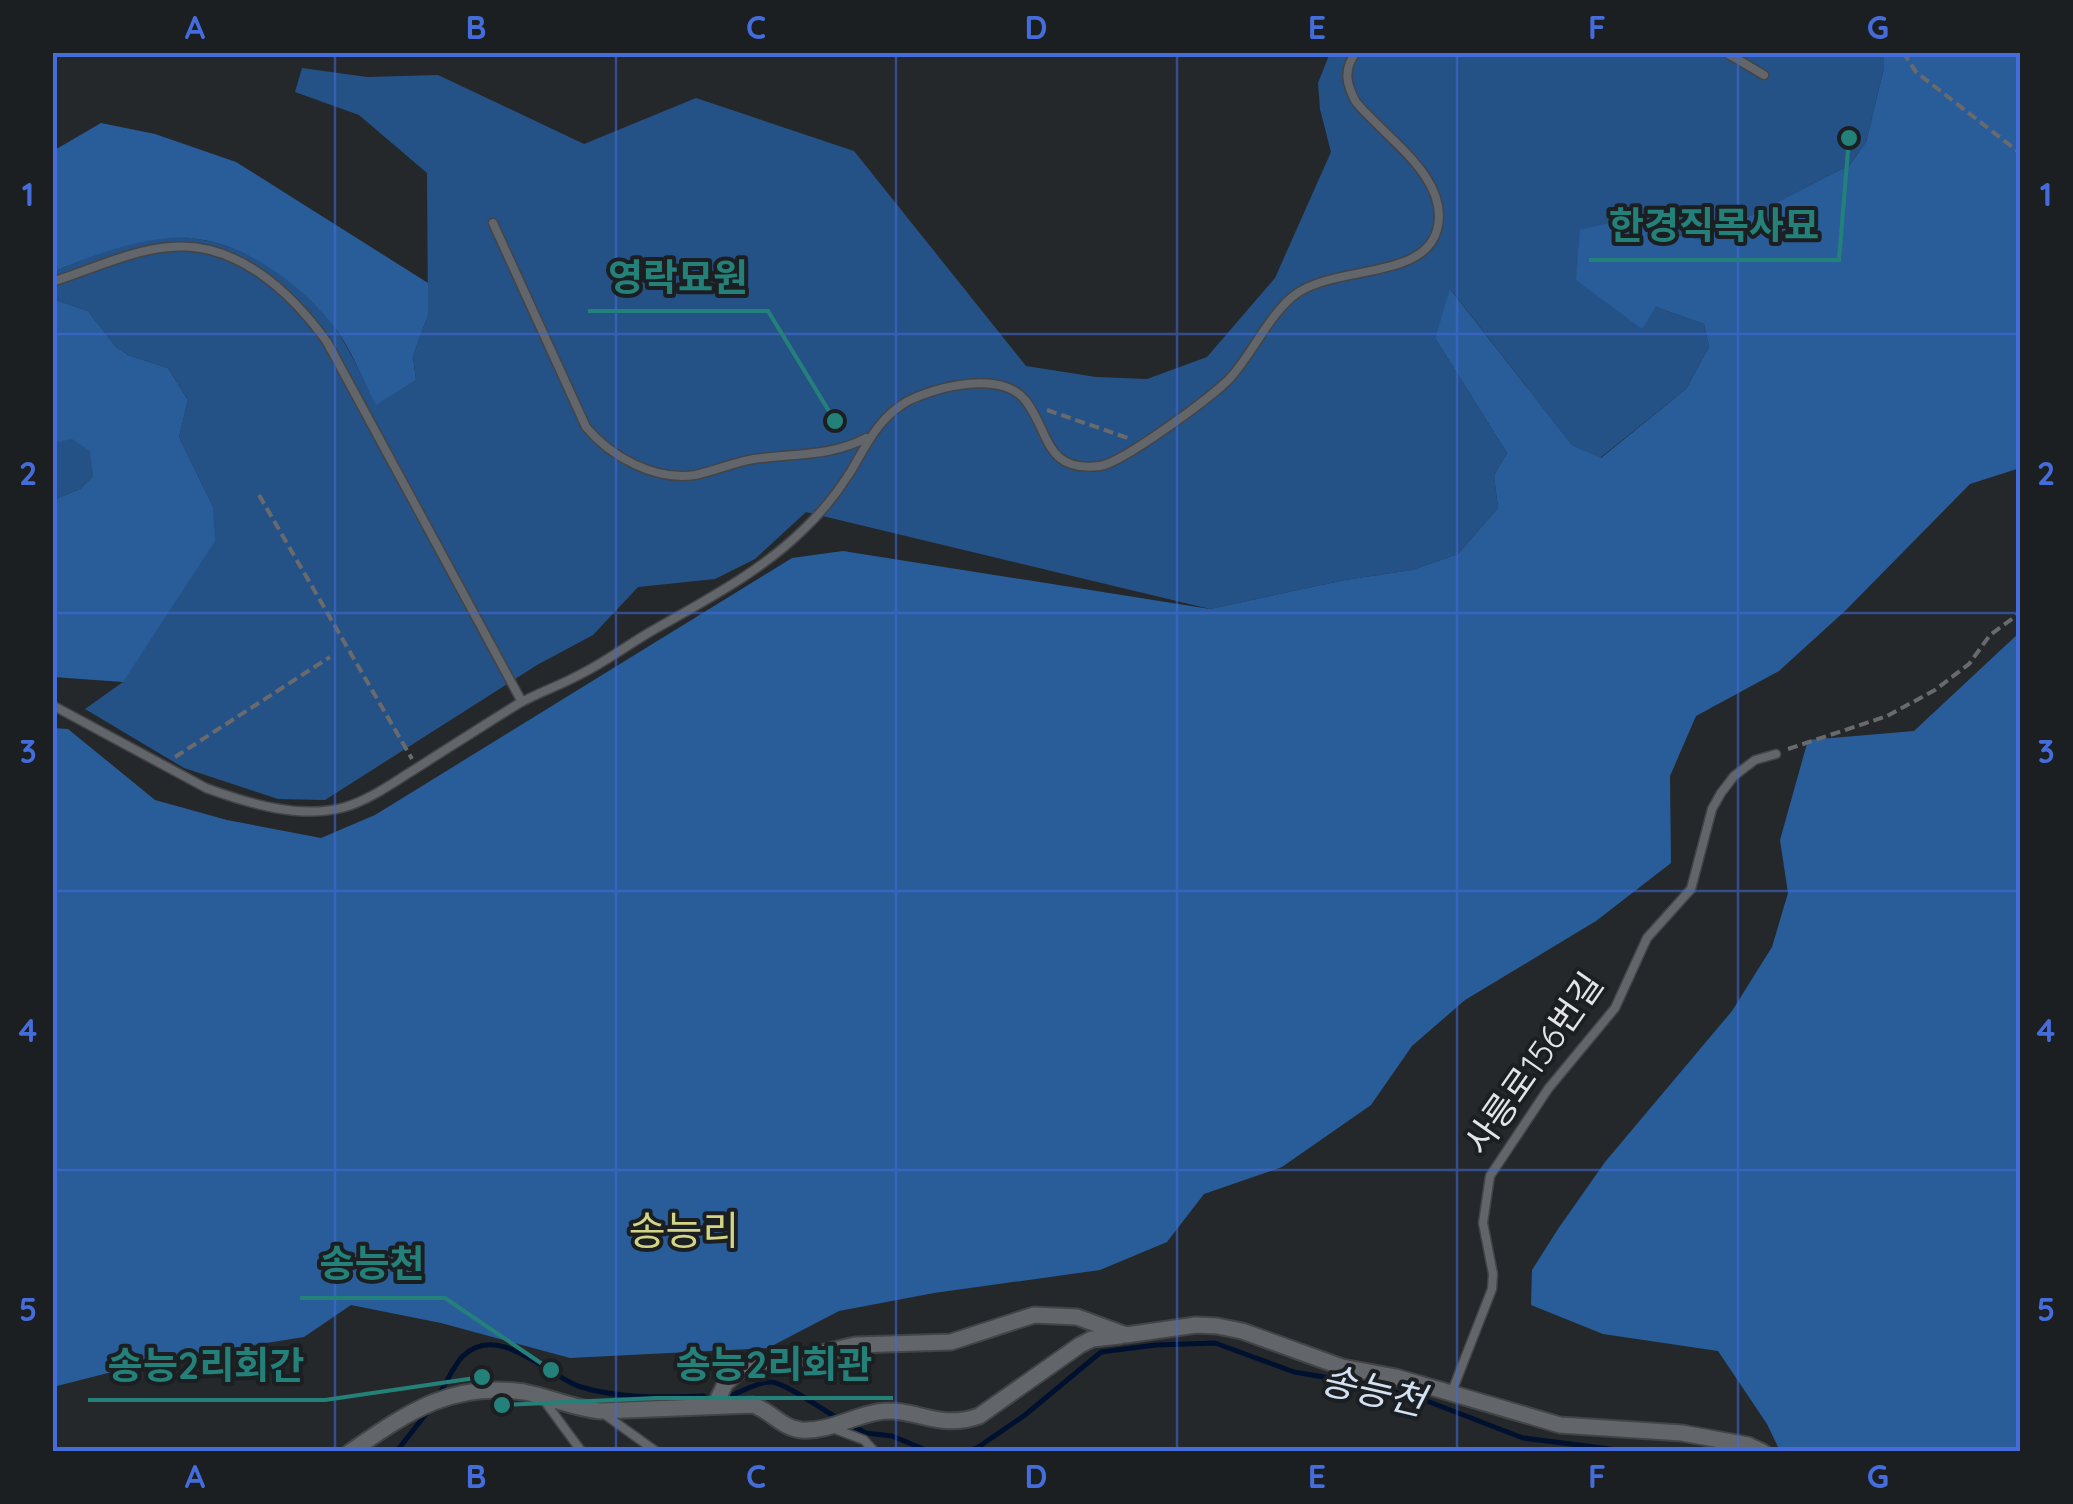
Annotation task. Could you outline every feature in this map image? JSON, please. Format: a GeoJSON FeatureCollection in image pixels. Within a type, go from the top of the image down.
{"type":"FeatureCollection","features":[{"type":"Feature","properties":{"kind":"street"},"geometry":{"type":"LineString","coordinates":[[715,1405],[725,1384],[740,1370],[761,1362],[855,1345],[951,1342],[1034,1315],[1077,1317],[1126,1335]]}},
{"type":"Feature","properties":{"kind":"street"},"geometry":{"type":"LineString","coordinates":[[350,1452],[419,1406],[456,1392],[499,1390],[600,1411],[754,1405],[766,1409],[777,1421],[800,1430],[879,1412],[901,1412],[953,1423],[979,1416],[1092,1339],[1196,1325],[1230,1329],[1342,1368],[1396,1377],[1560,1425],[1682,1432],[1748,1445],[1763,1452]]}},
{"type":"Feature","properties":{"kind":"lane"},"geometry":{"type":"LineString","coordinates":[[52,705],[226,795],[280,808],[344,807],[755,572],[824,508],[870,436],[895,410],[922,396],[978,382],[1004,386],[1027,402],[1046,444],[1069,464],[1112,463],[1227,382],[1295,295],[1338,276],[1406,262],[1432,244],[1440,209],[1437,193],[1428,177],[1356,102],[1346,72],[1356,52]]}},
{"type":"Feature","properties":{"kind":"lane"},"geometry":{"type":"LineString","coordinates":[[1726,52],[1764,75]]}},
{"type":"Feature","properties":{"kind":"lane"},"geometry":{"type":"LineString","coordinates":[[494,223],[586,428],[608,450],[648,470],[684,476],[754,459],[829,453],[870,436]]}},
{"type":"Feature","properties":{"kind":"lane"},"geometry":{"type":"LineString","coordinates":[[52,282],[145,252],[186,246],[231,258],[291,296],[327,342],[522,702]]}},
{"type":"Feature","properties":{"kind":"lane","name":"사릉로156번길"},"geometry":{"type":"LineString","coordinates":[[1450,1394],[1492,1289],[1493,1274],[1483,1223],[1490,1176],[1548,1089],[1614,1008],[1647,938],[1691,889],[1712,809],[1721,793],[1734,776],[1755,760],[1776,754]]}},
{"type":"Feature","properties":{"kind":"lane"},"geometry":{"type":"LineString","coordinates":[[540,1396],[582,1452]]}},
{"type":"Feature","properties":{"kind":"lane"},"geometry":{"type":"LineString","coordinates":[[600,1411],[657,1452]]}},
{"type":"Feature","properties":{"kind":"lane"},"geometry":{"type":"LineString","coordinates":[[834,1425],[864,1440],[875,1452]]}},
{"type":"Feature","properties":{"kind":"path"},"geometry":{"type":"LineString","coordinates":[[1903,52],[1916,72],[2020,153]]}},
{"type":"Feature","properties":{"kind":"path"},"geometry":{"type":"LineString","coordinates":[[1017,393],[1070,420],[1145,442]]}},
{"type":"Feature","properties":{"kind":"path"},"geometry":{"type":"LineString","coordinates":[[259,495],[418,768]]}},
{"type":"Feature","properties":{"kind":"path"},"geometry":{"type":"LineString","coordinates":[[1776,754],[1887,716],[1935,690],[1968,664],[1990,635],[2020,613]]}},
{"type":"Feature","properties":{"kind":"path"},"geometry":{"type":"LineString","coordinates":[[163,765],[330,658]]}},
{"type":"Feature","properties":{"kind":"shaded area"},"geometry":{"type":"Polygon","coordinates":[[[1330,53],[1884,53],[1884,68],[1866,142],[1850,165],[1702,240],[1613,222],[1641,329],[1656,307],[1704,324],[1709,347],[1686,389],[1600,458],[1572,445],[1451,290],[1435,338],[1507,453],[1494,475],[1498,508],[1458,554],[1412,570],[1210,609],[806,512],[755,559],[715,579],[638,587],[593,635],[537,665],[325,800],[278,799],[184,768],[85,709],[123,682],[213,507],[179,437],[188,400],[168,368],[128,355],[116,347],[88,311],[53,299],[53,272],[110,250],[156,238],[194,238],[218,244],[264,264],[305,293],[336,329],[376,404],[416,380],[413,356],[428,315],[427,173],[359,115],[295,92],[302,68],[367,77],[438,75],[584,144],[696,98],[854,151],[1026,366],[1096,377],[1147,379],[1207,357],[1275,278],[1331,152],[1318,83],[1330,53]]]}},
{"type":"Feature","properties":{"kind":"shaded area"},"geometry":{"type":"Polygon","coordinates":[[[1884,53],[2020,53],[2020,468],[1970,484],[1846,610],[1779,671],[1696,716],[1670,776],[1671,863],[1596,921],[1465,1000],[1412,1046],[1371,1105],[1282,1167],[1204,1194],[1167,1242],[1100,1270],[934,1293],[839,1311],[768,1348],[570,1358],[441,1323],[351,1305],[304,1337],[155,1361],[53,1387],[53,728],[68,729],[155,800],[227,820],[321,838],[375,815],[792,558],[843,551],[1210,609],[1412,570],[1458,554],[1498,508],[1494,475],[1507,453],[1435,338],[1450,289],[1572,445],[1601,458],[1686,389],[1709,347],[1704,324],[1656,307],[1642,329],[1576,280],[1580,230],[1613,222],[1702,240],[1850,165],[1866,142],[1884,53]]]}},
{"type":"Feature","properties":{"kind":"shaded area"},"geometry":{"type":"Polygon","coordinates":[[[101,123],[155,134],[236,162],[428,283],[428,315],[413,356],[416,380],[376,405],[345,343],[317,307],[281,275],[216,243],[192,238],[139,242],[53,272],[53,151],[101,123]]]}},
{"type":"Feature","properties":{"kind":"shaded area"},"geometry":{"type":"Polygon","coordinates":[[[53,299],[88,311],[116,347],[128,355],[168,368],[188,400],[179,437],[213,507],[215,541],[123,682],[53,677],[53,500],[80,489],[93,476],[90,451],[72,439],[53,443],[53,299]]]}},
{"type":"Feature","properties":{"kind":"shaded area"},"geometry":{"type":"Polygon","coordinates":[[[72,438],[91,451],[93,476],[80,489],[53,500],[52,443],[72,438]]]}},
{"type":"Feature","properties":{"kind":"shaded area"},"geometry":{"type":"Polygon","coordinates":[[[2020,632],[2020,1451],[1780,1451],[1767,1424],[1718,1351],[1603,1334],[1531,1305],[1532,1270],[1605,1162],[1732,1011],[1772,947],[1788,893],[1780,840],[1808,740],[1914,731],[2020,632]]]}},
{"type":"Feature","properties":{"kind":"waterway","name":"송능천"},"geometry":{"type":"LineString","coordinates":[[964,1452],[977,1448],[1025,1415],[1101,1352],[1215,1343],[1294,1372],[1365,1384],[1427,1401],[1523,1438],[1634,1452]]}},
{"type":"Feature","properties":{"kind":"waterway","name":"송능천"},"geometry":{"type":"LineString","coordinates":[[438,1396],[463,1356],[477,1347],[492,1345],[523,1355],[568,1381],[596,1391],[704,1396]]}},
{"type":"Feature","properties":{"kind":"waterway","name":"송능천"},"geometry":{"type":"LineString","coordinates":[[732,1395],[761,1383],[776,1383],[839,1419]]}},
{"type":"Feature","properties":{"kind":"waterway","name":"송능천"},"geometry":{"type":"LineString","coordinates":[[396,1452],[430,1409]]}},
{"type":"Feature","properties":{"kind":"waterway","name":"송능천"},"geometry":{"type":"LineString","coordinates":[[849,1424],[866,1433],[892,1436],[931,1452]]}},
{"type":"Feature","properties":{"kind":"place","name":"한경직목사묘"},"geometry":{"type":"Point","coordinates":[1849,138]}},
{"type":"Feature","properties":{"kind":"place","name":"영락묘원"},"geometry":{"type":"Point","coordinates":[835,421]}},
{"type":"Feature","properties":{"kind":"place","name":"송능천"},"geometry":{"type":"Point","coordinates":[551,1370]}},
{"type":"Feature","properties":{"kind":"place","name":"송능2리회간"},"geometry":{"type":"Point","coordinates":[482,1377]}},
{"type":"Feature","properties":{"kind":"place","name":"송능2리회관"},"geometry":{"type":"Point","coordinates":[502,1405]}},
{"type":"Feature","properties":{"kind":"district","name":"송능리"},"geometry":{"type":"Point","coordinates":[684,1230]}}]}
